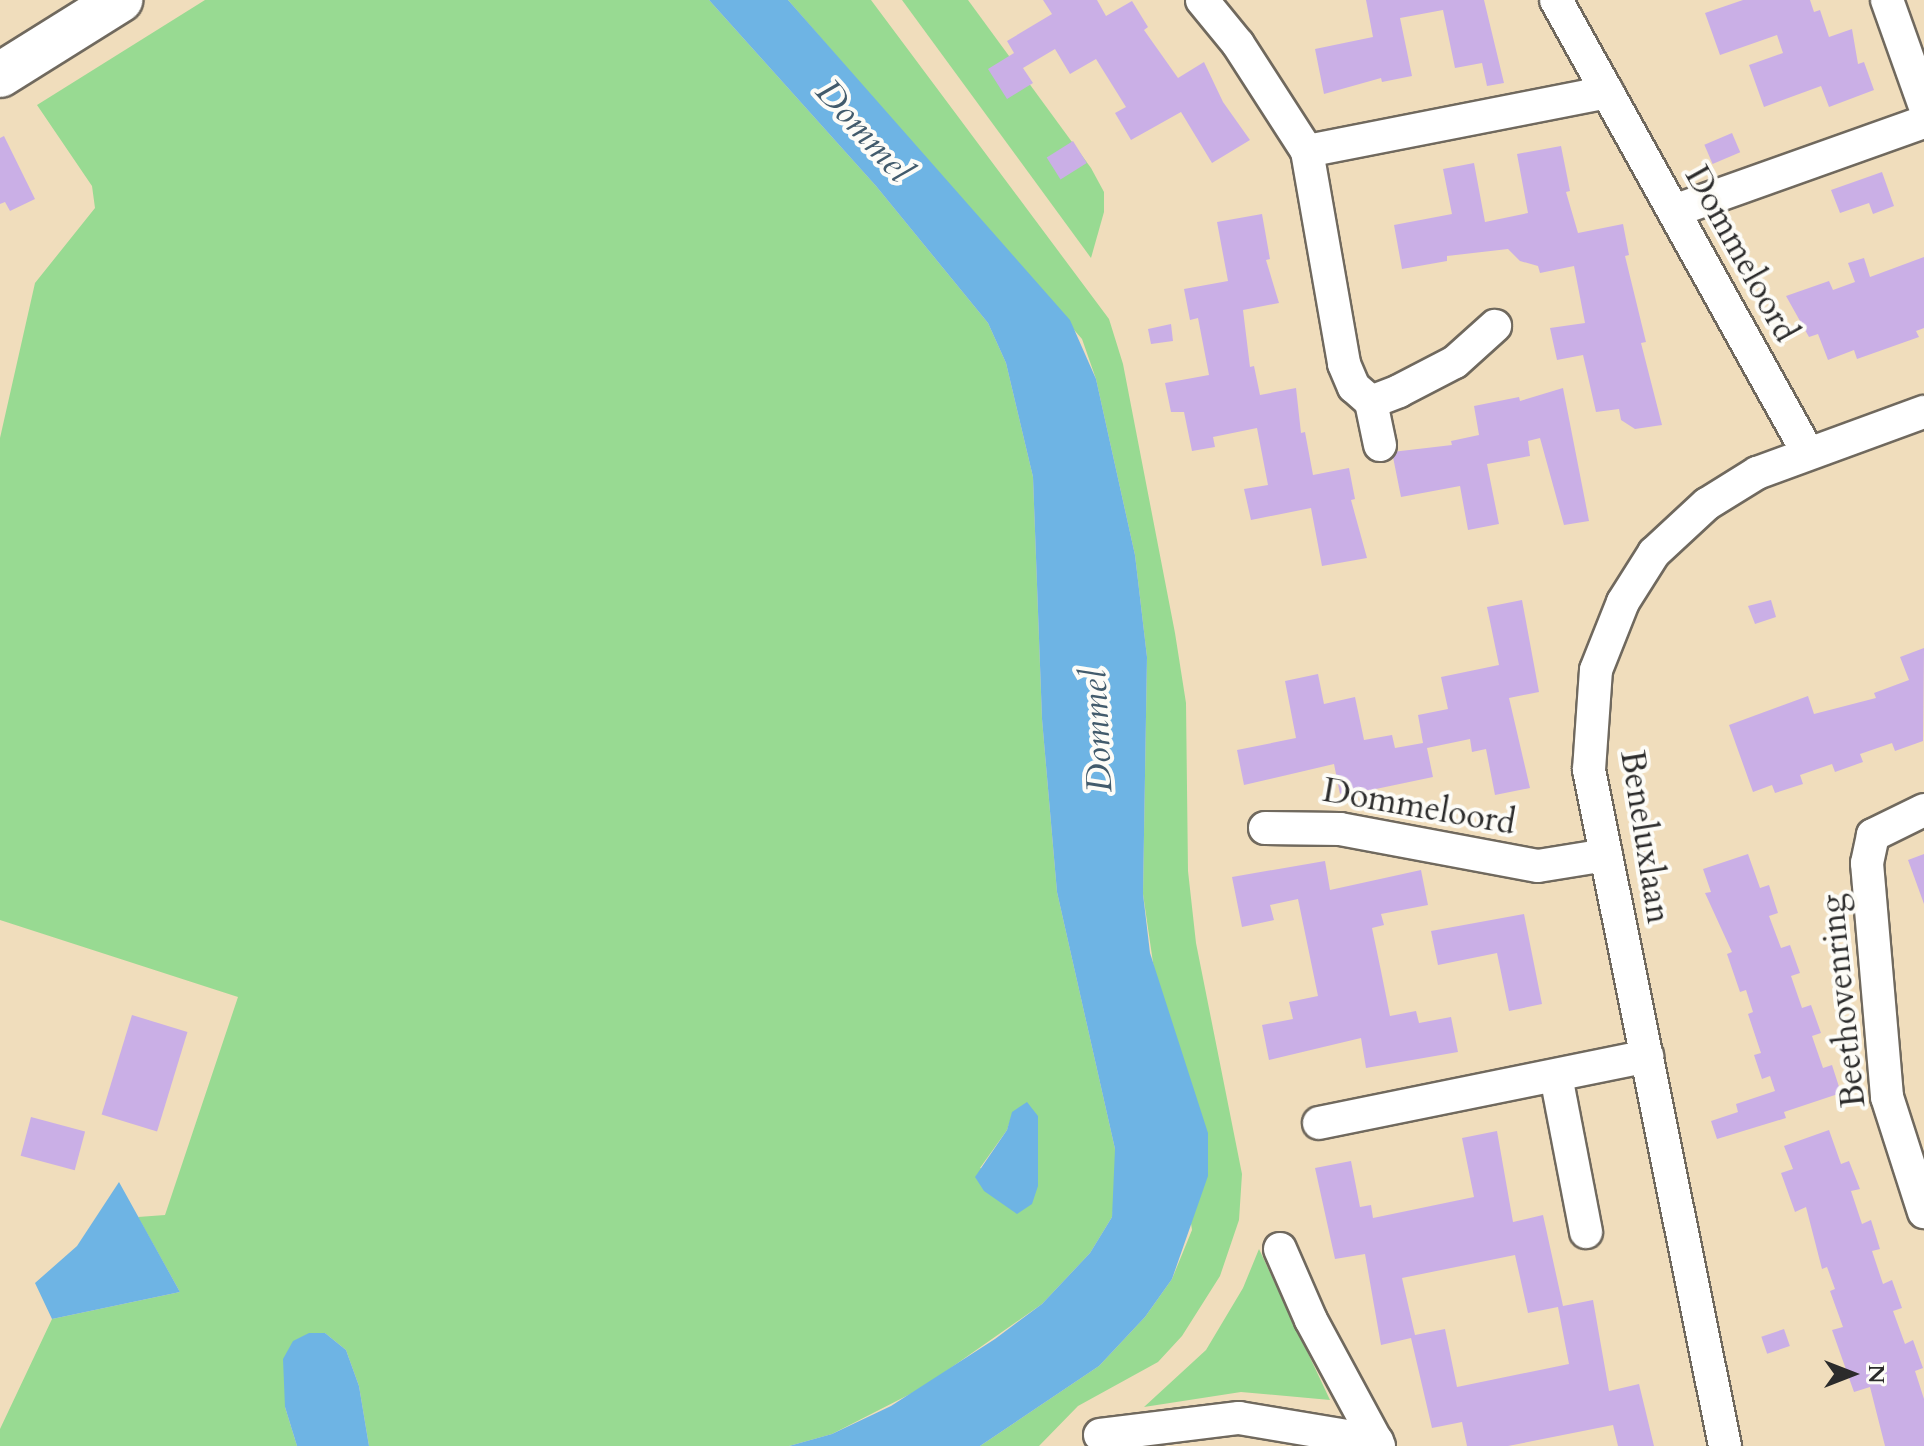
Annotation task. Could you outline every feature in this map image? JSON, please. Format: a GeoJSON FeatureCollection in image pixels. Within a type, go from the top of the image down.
{"type":"FeatureCollection","features":[{"type":"Feature","properties":{"kind":"main road"},"geometry":{"type":"LineString","coordinates":[[0,75],[120,0]]}},
{"type":"Feature","properties":{"kind":"street"},"geometry":{"type":"LineString","coordinates":[[1202,0],[1238,44],[1307,151],[1311,198],[1344,364],[1354,387],[1371,402],[1380,445]]}},
{"type":"Feature","properties":{"kind":"street","name":"Dommeloord"},"geometry":{"type":"LineString","coordinates":[[1556,0],[1808,453]]}},
{"type":"Feature","properties":{"kind":"street"},"geometry":{"type":"LineString","coordinates":[[1887,0],[1924,104]]}},
{"type":"Feature","properties":{"kind":"street"},"geometry":{"type":"LineString","coordinates":[[1307,151],[1607,92]]}},
{"type":"Feature","properties":{"kind":"street"},"geometry":{"type":"LineString","coordinates":[[1674,211],[1924,122]]}},
{"type":"Feature","properties":{"kind":"street"},"geometry":{"type":"LineString","coordinates":[[1371,402],[1455,362],[1495,326]]}},
{"type":"Feature","properties":{"kind":"street","name":"Beneluxlaan"},"geometry":{"type":"LineString","coordinates":[[1725,1446],[1589,770],[1596,670],[1623,602],[1654,553],[1707,504],[1757,473],[1924,412]]}},
{"type":"Feature","properties":{"kind":"street","name":"Beethovenring"},"geometry":{"type":"LineString","coordinates":[[1924,810],[1873,835],[1867,863],[1887,1097],[1924,1212]]}},
{"type":"Feature","properties":{"kind":"street","name":"Dommeloord"},"geometry":{"type":"LineString","coordinates":[[1265,828],[1340,829],[1538,866],[1606,855]]}},
{"type":"Feature","properties":{"kind":"street"},"geometry":{"type":"LineString","coordinates":[[1319,1123],[1647,1056]]}},
{"type":"Feature","properties":{"kind":"street"},"geometry":{"type":"LineString","coordinates":[[1556,1076],[1586,1232]]}},
{"type":"Feature","properties":{"kind":"street"},"geometry":{"type":"LineString","coordinates":[[1280,1249],[1311,1320],[1378,1444]]}},
{"type":"Feature","properties":{"kind":"street"},"geometry":{"type":"LineString","coordinates":[[1100,1435],[1239,1418],[1378,1444]]}},
{"type":"Feature","properties":{"kind":"green space"},"geometry":{"type":"Polygon","coordinates":[[[205,0],[709,0],[876,186],[988,323],[1006,363],[1033,477],[1042,719],[1057,892],[1115,1149],[1117,1185],[1112,1217],[1090,1253],[1042,1304],[922,1388],[832,1434],[789,1446],[369,1446],[359,1386],[346,1350],[325,1333],[285,1407],[297,1446],[0,1446],[0,1429],[52,1319],[180,1292],[138,1217],[165,1215],[238,997],[0,920],[0,438],[35,283],[95,208],[92,186],[37,105],[205,0]],[[1013,1112],[1007,1130],[980,1168],[1038,1186],[1038,1116],[1013,1112]]]}},
{"type":"Feature","properties":{"kind":"green space"},"geometry":{"type":"Polygon","coordinates":[[[788,0],[871,0],[1109,319],[1123,364],[1175,633],[1186,703],[1188,871],[1196,943],[1242,1174],[1239,1220],[1220,1276],[1182,1336],[1158,1362],[1078,1406],[1039,1446],[980,1446],[1099,1366],[1145,1317],[1172,1279],[1192,1230],[1143,894],[1147,657],[1135,555],[1096,379],[1082,339],[788,0]]]}},
{"type":"Feature","properties":{"kind":"green space"},"geometry":{"type":"Polygon","coordinates":[[[902,0],[968,0],[1091,168],[1104,192],[1104,212],[1091,258],[902,0]]]}},
{"type":"Feature","properties":{"kind":"green space"},"geometry":{"type":"Polygon","coordinates":[[[1259,1249],[1330,1400],[1241,1392],[1144,1407],[1206,1350],[1243,1288],[1259,1249]]]}},
{"type":"Feature","properties":{"kind":"water","name":"Dommel"},"geometry":{"type":"Polygon","coordinates":[[[709,0],[788,0],[1070,320],[1096,379],[1135,555],[1147,657],[1143,894],[1150,953],[1208,1133],[1208,1176],[1172,1279],[1145,1317],[1099,1366],[980,1446],[789,1446],[832,1434],[891,1406],[995,1339],[1042,1304],[1090,1253],[1112,1217],[1115,1149],[1057,892],[1042,719],[1033,477],[1006,363],[988,323],[876,186],[709,0]]]}},
{"type":"Feature","properties":{"kind":"water"},"geometry":{"type":"Polygon","coordinates":[[[1027,1102],[1038,1116],[1038,1186],[1032,1204],[1017,1214],[984,1191],[975,1177],[1007,1130],[1012,1112],[1027,1102]]]}},
{"type":"Feature","properties":{"kind":"water"},"geometry":{"type":"Polygon","coordinates":[[[119,1182],[180,1292],[52,1319],[35,1283],[77,1246],[119,1182]]]}},
{"type":"Feature","properties":{"kind":"water"},"geometry":{"type":"Polygon","coordinates":[[[309,1333],[325,1333],[346,1350],[359,1386],[369,1446],[297,1446],[285,1407],[283,1359],[293,1341],[309,1333]]]}},
{"type":"Feature","properties":{"kind":"building"},"geometry":{"type":"Polygon","coordinates":[[[1043,0],[1097,0],[1106,16],[1132,1],[1148,27],[1144,30],[1178,78],[1204,62],[1223,102],[1250,140],[1212,163],[1181,112],[1131,140],[1115,113],[1126,107],[1096,59],[1070,74],[1055,49],[1023,68],[1033,83],[1007,99],[988,69],[1014,53],[1007,41],[1052,14],[1043,0]]]}},
{"type":"Feature","properties":{"kind":"building"},"geometry":{"type":"Polygon","coordinates":[[[1366,0],[1484,0],[1504,83],[1487,86],[1482,63],[1455,68],[1443,10],[1400,18],[1412,76],[1382,82],[1381,78],[1324,94],[1315,49],[1373,37],[1366,0]]]}},
{"type":"Feature","properties":{"kind":"building"},"geometry":{"type":"Polygon","coordinates":[[[1743,0],[1810,0],[1814,12],[1820,10],[1829,37],[1852,29],[1858,64],[1864,62],[1874,90],[1829,107],[1821,86],[1764,107],[1749,65],[1783,53],[1777,35],[1720,55],[1705,13],[1743,0]]]}},
{"type":"Feature","properties":{"kind":"building"},"geometry":{"type":"Polygon","coordinates":[[[1732,133],[1740,152],[1713,164],[1704,145],[1732,133]]]}},
{"type":"Feature","properties":{"kind":"building"},"geometry":{"type":"Polygon","coordinates":[[[4,136],[35,199],[10,211],[5,202],[0,204],[0,138],[4,136]]]}},
{"type":"Feature","properties":{"kind":"building"},"geometry":{"type":"Polygon","coordinates":[[[1073,141],[1087,163],[1060,179],[1047,157],[1073,141]]]}},
{"type":"Feature","properties":{"kind":"building"},"geometry":{"type":"Polygon","coordinates":[[[1561,146],[1570,191],[1566,192],[1578,233],[1623,224],[1629,255],[1625,256],[1646,342],[1641,343],[1662,425],[1635,429],[1621,420],[1619,409],[1596,412],[1583,355],[1557,360],[1550,328],[1585,323],[1574,266],[1540,273],[1538,266],[1520,261],[1508,249],[1447,256],[1447,261],[1402,269],[1394,225],[1452,214],[1443,169],[1474,163],[1485,222],[1528,213],[1517,154],[1561,146]]]}},
{"type":"Feature","properties":{"kind":"building"},"geometry":{"type":"Polygon","coordinates":[[[1882,172],[1894,206],[1873,214],[1869,203],[1840,213],[1831,190],[1882,172]]]}},
{"type":"Feature","properties":{"kind":"building"},"geometry":{"type":"Polygon","coordinates":[[[1262,214],[1270,259],[1266,260],[1279,303],[1243,310],[1250,367],[1254,366],[1260,395],[1296,388],[1301,433],[1305,432],[1313,475],[1349,468],[1355,499],[1351,500],[1367,558],[1322,566],[1311,508],[1251,520],[1244,489],[1268,485],[1257,428],[1213,437],[1215,447],[1192,451],[1184,412],[1171,412],[1165,383],[1209,375],[1198,318],[1190,320],[1184,289],[1228,281],[1217,222],[1262,214]]]}},
{"type":"Feature","properties":{"kind":"building"},"geometry":{"type":"Polygon","coordinates":[[[1924,257],[1924,328],[1916,331],[1919,337],[1857,359],[1854,350],[1828,360],[1818,334],[1809,337],[1786,296],[1829,281],[1833,290],[1855,282],[1848,263],[1864,258],[1870,277],[1924,257]]]}},
{"type":"Feature","properties":{"kind":"building"},"geometry":{"type":"Polygon","coordinates":[[[1171,324],[1173,341],[1151,344],[1148,329],[1171,324]]]}},
{"type":"Feature","properties":{"kind":"building"},"geometry":{"type":"Polygon","coordinates":[[[1563,388],[1589,521],[1564,525],[1540,438],[1528,441],[1530,456],[1487,464],[1499,524],[1468,530],[1460,486],[1401,497],[1392,452],[1452,445],[1451,441],[1479,435],[1474,406],[1519,397],[1520,401],[1563,388]]]}},
{"type":"Feature","properties":{"kind":"building"},"geometry":{"type":"Polygon","coordinates":[[[1522,600],[1539,692],[1509,698],[1530,788],[1495,795],[1486,749],[1472,752],[1470,739],[1427,748],[1433,777],[1371,790],[1340,794],[1334,764],[1244,785],[1237,750],[1296,738],[1285,681],[1318,674],[1324,704],[1355,697],[1364,740],[1392,735],[1395,748],[1423,743],[1418,715],[1448,709],[1441,677],[1499,665],[1487,607],[1522,600]]]}},
{"type":"Feature","properties":{"kind":"building"},"geometry":{"type":"Polygon","coordinates":[[[1771,600],[1776,617],[1755,624],[1748,606],[1771,600]]]}},
{"type":"Feature","properties":{"kind":"building"},"geometry":{"type":"Polygon","coordinates":[[[1924,648],[1923,741],[1895,751],[1892,743],[1860,754],[1863,762],[1835,772],[1832,764],[1800,775],[1803,784],[1775,793],[1772,785],[1753,792],[1729,725],[1808,696],[1814,714],[1876,698],[1874,693],[1909,680],[1900,657],[1924,648]]]}},
{"type":"Feature","properties":{"kind":"building"},"geometry":{"type":"Polygon","coordinates":[[[1748,854],[1760,888],[1769,885],[1778,913],[1769,916],[1781,948],[1790,945],[1800,973],[1791,976],[1802,1008],[1811,1005],[1821,1033],[1812,1036],[1823,1068],[1832,1065],[1841,1093],[1784,1112],[1786,1118],[1717,1139],[1711,1121],[1738,1112],[1736,1104],[1775,1091],[1770,1076],[1762,1079],[1754,1055],[1761,1053],[1748,1014],[1753,1012],[1746,990],[1740,992],[1727,954],[1732,952],[1705,893],[1711,892],[1703,869],[1748,854]]]}},
{"type":"Feature","properties":{"kind":"building"},"geometry":{"type":"Polygon","coordinates":[[[1924,854],[1924,904],[1908,860],[1924,854]]]}},
{"type":"Feature","properties":{"kind":"building"},"geometry":{"type":"Polygon","coordinates":[[[1325,861],[1330,890],[1421,870],[1428,905],[1381,914],[1384,925],[1372,928],[1390,1016],[1416,1011],[1419,1023],[1451,1017],[1458,1052],[1366,1068],[1361,1038],[1269,1060],[1262,1025],[1293,1019],[1289,1002],[1318,996],[1298,899],[1270,905],[1274,920],[1242,927],[1232,877],[1325,861]]]}},
{"type":"Feature","properties":{"kind":"building"},"geometry":{"type":"Polygon","coordinates":[[[1524,914],[1542,1004],[1509,1011],[1497,953],[1438,965],[1431,931],[1524,914]]]}},
{"type":"Feature","properties":{"kind":"building"},"geometry":{"type":"Polygon","coordinates":[[[132,1015],[187,1032],[157,1131],[102,1114],[132,1015]]]}},
{"type":"Feature","properties":{"kind":"building"},"geometry":{"type":"Polygon","coordinates":[[[31,1117],[85,1131],[75,1170],[21,1156],[31,1117]]]}},
{"type":"Feature","properties":{"kind":"building"},"geometry":{"type":"Polygon","coordinates":[[[1829,1130],[1841,1164],[1849,1161],[1860,1189],[1851,1191],[1862,1224],[1871,1220],[1880,1249],[1872,1251],[1883,1284],[1892,1280],[1902,1308],[1893,1311],[1905,1344],[1913,1340],[1923,1368],[1915,1371],[1924,1399],[1924,1446],[1885,1446],[1870,1387],[1854,1392],[1832,1330],[1843,1327],[1830,1291],[1835,1289],[1827,1267],[1822,1269],[1806,1207],[1795,1212],[1781,1173],[1793,1169],[1784,1146],[1829,1130]]]}},
{"type":"Feature","properties":{"kind":"building"},"geometry":{"type":"Polygon","coordinates":[[[1497,1131],[1513,1222],[1543,1215],[1563,1306],[1593,1300],[1609,1391],[1639,1384],[1654,1446],[1618,1446],[1613,1425],[1508,1446],[1467,1446],[1462,1422],[1432,1428],[1411,1338],[1381,1345],[1365,1254],[1335,1259],[1315,1168],[1351,1161],[1360,1207],[1371,1205],[1373,1218],[1474,1197],[1462,1138],[1497,1131]],[[1515,1255],[1402,1278],[1415,1335],[1445,1329],[1457,1387],[1569,1364],[1558,1307],[1528,1313],[1515,1255]]]}},
{"type":"Feature","properties":{"kind":"building"},"geometry":{"type":"Polygon","coordinates":[[[1784,1329],[1790,1346],[1767,1354],[1761,1337],[1784,1329]]]}}]}
